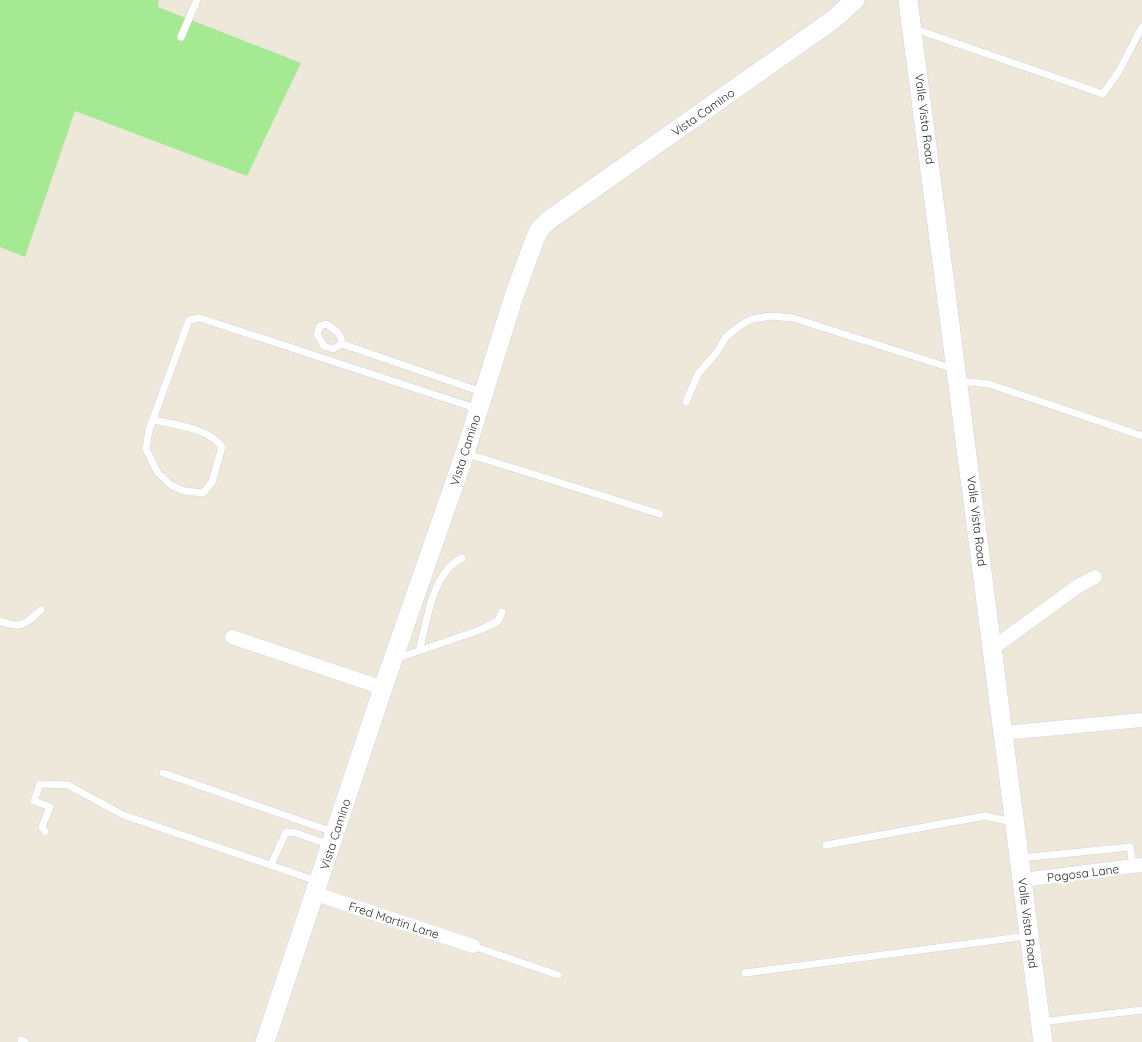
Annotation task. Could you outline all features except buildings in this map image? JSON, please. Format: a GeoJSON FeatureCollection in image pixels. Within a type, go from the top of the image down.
{"type":"FeatureCollection","features":[{"type":"Feature","properties":{"kind":"street","name":"Vista Camino"},"geometry":{"type":"LineString","coordinates":[[266,1042],[383,688],[464,453],[513,299],[539,230],[549,220],[834,19],[856,0]]}},
{"type":"Feature","properties":{"kind":"street","name":"Valle Vista Road"},"geometry":{"type":"LineString","coordinates":[[908,0],[1043,1042]]}},
{"type":"Feature","properties":{"kind":"street"},"geometry":{"type":"LineString","coordinates":[[993,648],[1095,577]]}},
{"type":"Feature","properties":{"kind":"street"},"geometry":{"type":"LineString","coordinates":[[232,636],[383,688]]}},
{"type":"Feature","properties":{"kind":"street"},"geometry":{"type":"LineString","coordinates":[[1004,733],[1142,720]]}},
{"type":"Feature","properties":{"kind":"street","name":"Pagosa Lane"},"geometry":{"type":"LineString","coordinates":[[1023,880],[1137,866]]}},
{"type":"Feature","properties":{"kind":"street","name":"Fred Martin Lane"},"geometry":{"type":"LineString","coordinates":[[318,888],[473,946]]}},
{"type":"Feature","properties":{"kind":"lane"},"geometry":{"type":"LineString","coordinates":[[182,36],[196,0]]}},
{"type":"Feature","properties":{"kind":"lane"},"geometry":{"type":"LineString","coordinates":[[912,28],[1104,94],[1119,71],[1142,28]]}},
{"type":"Feature","properties":{"kind":"lane"},"geometry":{"type":"LineString","coordinates":[[686,402],[698,374],[717,352],[726,337],[752,319],[771,316],[793,318],[1142,436]]}},
{"type":"Feature","properties":{"kind":"lane"},"geometry":{"type":"LineString","coordinates":[[154,420],[202,432],[218,440],[222,447],[212,482],[203,492],[184,491],[171,485],[158,473],[146,449],[154,420],[189,320],[200,318],[481,401]]}},
{"type":"Feature","properties":{"kind":"lane"},"geometry":{"type":"LineString","coordinates":[[342,344],[481,401]]}},
{"type":"Feature","properties":{"kind":"lane"},"geometry":{"type":"LineString","coordinates":[[464,453],[660,514]]}},
{"type":"Feature","properties":{"kind":"lane"},"geometry":{"type":"LineString","coordinates":[[420,651],[437,589],[446,571],[462,558]]}},
{"type":"Feature","properties":{"kind":"lane"},"geometry":{"type":"LineString","coordinates":[[0,621],[14,626],[27,623],[41,610]]}},
{"type":"Feature","properties":{"kind":"lane"},"geometry":{"type":"LineString","coordinates":[[393,660],[480,630],[498,621],[502,612]]}},
{"type":"Feature","properties":{"kind":"lane"},"geometry":{"type":"LineString","coordinates":[[163,773],[333,840]]}},
{"type":"Feature","properties":{"kind":"lane"},"geometry":{"type":"LineString","coordinates":[[45,832],[42,826],[50,807],[34,801],[40,784],[68,785],[123,815],[271,865],[318,888]]}},
{"type":"Feature","properties":{"kind":"lane"},"geometry":{"type":"LineString","coordinates":[[826,845],[985,816],[1016,823]]}},
{"type":"Feature","properties":{"kind":"lane"},"geometry":{"type":"LineString","coordinates":[[271,865],[286,832],[333,840]]}},
{"type":"Feature","properties":{"kind":"lane"},"geometry":{"type":"LineString","coordinates":[[1020,858],[1130,846],[1137,866]]}},
{"type":"Feature","properties":{"kind":"lane"},"geometry":{"type":"LineString","coordinates":[[745,973],[1030,936]]}},
{"type":"Feature","properties":{"kind":"lane"},"geometry":{"type":"LineString","coordinates":[[473,946],[558,975]]}},
{"type":"Feature","properties":{"kind":"lane"},"geometry":{"type":"LineString","coordinates":[[1041,1022],[1142,1010]]}},
{"type":"Feature","properties":{"kind":"green space"},"geometry":{"type":"Polygon","coordinates":[[[0,0],[159,0],[158,7],[301,63],[247,176],[75,111],[25,257],[0,247],[0,0]]]}}]}
